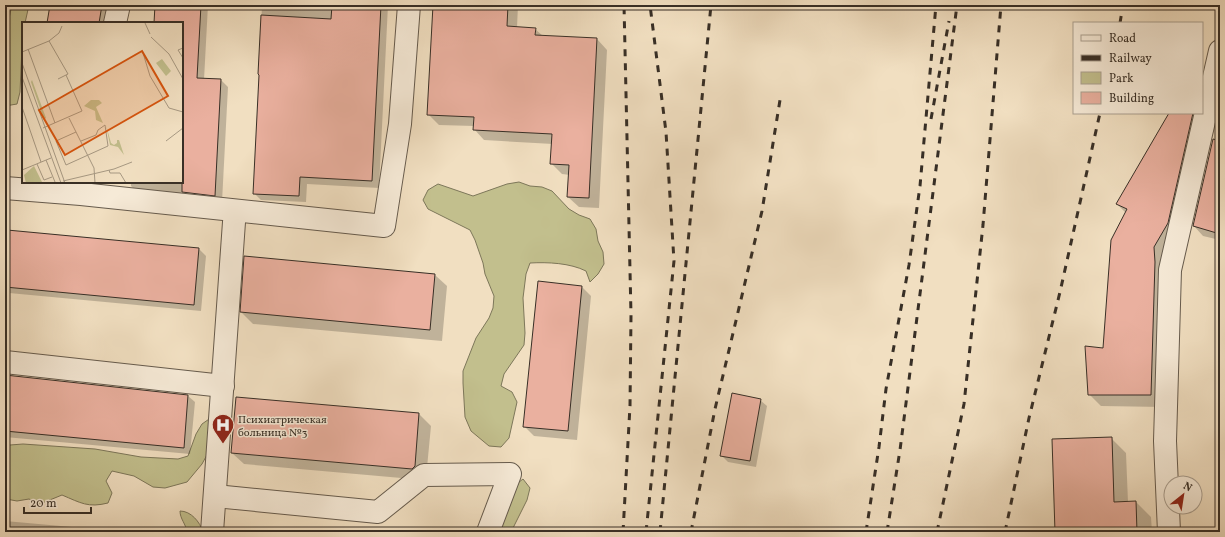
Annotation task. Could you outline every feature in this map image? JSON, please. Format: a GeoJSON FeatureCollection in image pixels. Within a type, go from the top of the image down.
{"type":"FeatureCollection","features":[{"type":"Feature","properties":{"kind":"lane"},"geometry":{"type":"LineString","coordinates":[[115,22],[119,5]]}},
{"type":"Feature","properties":{"kind":"lane"},"geometry":{"type":"LineString","coordinates":[[5,188],[83,188],[384,226],[400,124],[409,5]]}},
{"type":"Feature","properties":{"kind":"lane"},"geometry":{"type":"LineString","coordinates":[[1169,532],[1165,441],[1170,270],[1220,51]]}},
{"type":"Feature","properties":{"kind":"lane"},"geometry":{"type":"LineString","coordinates":[[212,532],[216,496],[234,222]]}},
{"type":"Feature","properties":{"kind":"lane"},"geometry":{"type":"LineString","coordinates":[[5,362],[223,386]]}},
{"type":"Feature","properties":{"kind":"lane"},"geometry":{"type":"LineString","coordinates":[[216,496],[378,512],[424,475],[510,474],[488,532]]}},
{"type":"Feature","properties":{"kind":"green space"},"geometry":{"type":"Polygon","coordinates":[[[12,5],[29,5],[25,22],[22,22],[20,92],[17,104],[5,106],[5,36],[12,5]]]}},
{"type":"Feature","properties":{"kind":"green space"},"geometry":{"type":"Polygon","coordinates":[[[519,182],[530,186],[542,187],[552,191],[569,209],[590,219],[596,229],[598,241],[603,252],[604,264],[598,274],[590,282],[586,271],[580,268],[559,264],[530,263],[526,274],[523,298],[525,333],[524,345],[504,374],[501,386],[512,392],[517,402],[509,438],[501,447],[489,446],[471,431],[465,417],[463,371],[476,338],[489,318],[493,308],[494,296],[485,274],[475,240],[470,230],[428,209],[423,200],[428,190],[438,184],[473,196],[507,184],[519,182]]]}},
{"type":"Feature","properties":{"kind":"green space"},"geometry":{"type":"Polygon","coordinates":[[[212,417],[208,453],[202,464],[187,482],[165,488],[153,487],[134,476],[112,471],[106,481],[112,493],[108,503],[90,505],[62,495],[40,504],[29,499],[17,501],[6,499],[5,497],[5,451],[10,445],[23,444],[95,449],[141,457],[178,459],[188,456],[196,434],[202,424],[212,417]]]}},
{"type":"Feature","properties":{"kind":"green space"},"geometry":{"type":"Polygon","coordinates":[[[523,479],[530,488],[527,500],[511,532],[487,532],[486,508],[523,479]]]}},
{"type":"Feature","properties":{"kind":"green space"},"geometry":{"type":"Polygon","coordinates":[[[180,511],[184,511],[191,515],[200,524],[203,532],[187,532],[180,511]]]}},
{"type":"Feature","properties":{"kind":"building"},"geometry":{"type":"Polygon","coordinates":[[[50,5],[102,5],[99,22],[47,22],[50,5]]]}},
{"type":"Feature","properties":{"kind":"building"},"geometry":{"type":"Polygon","coordinates":[[[155,5],[201,5],[197,78],[221,79],[215,196],[182,192],[183,22],[154,22],[155,5]]]}},
{"type":"Feature","properties":{"kind":"building"},"geometry":{"type":"Polygon","coordinates":[[[332,5],[381,5],[372,181],[300,177],[299,196],[253,194],[261,15],[331,19],[332,5]]]}},
{"type":"Feature","properties":{"kind":"building"},"geometry":{"type":"Polygon","coordinates":[[[433,5],[508,5],[507,26],[536,28],[535,35],[597,38],[589,198],[567,197],[569,165],[550,164],[552,134],[473,130],[474,117],[427,115],[433,5]]]}},
{"type":"Feature","properties":{"kind":"building"},"geometry":{"type":"Polygon","coordinates":[[[1168,114],[1193,114],[1168,223],[1154,247],[1155,262],[1151,395],[1088,395],[1085,346],[1103,348],[1111,240],[1127,209],[1116,204],[1168,114]]]}},
{"type":"Feature","properties":{"kind":"building"},"geometry":{"type":"Polygon","coordinates":[[[1213,139],[1220,141],[1220,234],[1193,226],[1213,139]]]}},
{"type":"Feature","properties":{"kind":"building"},"geometry":{"type":"Polygon","coordinates":[[[7,230],[199,248],[194,305],[5,287],[5,252],[7,230]]]}},
{"type":"Feature","properties":{"kind":"building"},"geometry":{"type":"Polygon","coordinates":[[[244,256],[435,274],[430,330],[240,312],[244,256]]]}},
{"type":"Feature","properties":{"kind":"building"},"geometry":{"type":"Polygon","coordinates":[[[538,281],[582,286],[568,431],[523,427],[538,281]]]}},
{"type":"Feature","properties":{"kind":"building"},"geometry":{"type":"Polygon","coordinates":[[[5,375],[188,395],[184,448],[5,431],[5,375]]]}},
{"type":"Feature","properties":{"kind":"building"},"geometry":{"type":"Polygon","coordinates":[[[732,393],[761,399],[750,461],[720,456],[732,393]]]}},
{"type":"Feature","properties":{"kind":"building"},"geometry":{"type":"Polygon","coordinates":[[[236,397],[419,413],[415,466],[412,469],[231,453],[236,397]]]}},
{"type":"Feature","properties":{"kind":"building"},"geometry":{"type":"Polygon","coordinates":[[[1112,437],[1114,502],[1136,501],[1137,532],[1055,532],[1052,439],[1112,437]]]}},
{"type":"Feature","properties":{"kind":"railway"},"geometry":{"type":"LineString","coordinates":[[623,532],[630,406],[631,315],[624,5]]}},
{"type":"Feature","properties":{"kind":"railway"},"geometry":{"type":"LineString","coordinates":[[646,532],[674,261],[666,132],[650,5]]}},
{"type":"Feature","properties":{"kind":"railway"},"geometry":{"type":"LineString","coordinates":[[660,532],[711,5]]}},
{"type":"Feature","properties":{"kind":"railway"},"geometry":{"type":"LineString","coordinates":[[866,532],[886,389],[909,265],[920,186],[936,5]]}},
{"type":"Feature","properties":{"kind":"railway"},"geometry":{"type":"LineString","coordinates":[[887,532],[900,450],[957,5]]}},
{"type":"Feature","properties":{"kind":"railway"},"geometry":{"type":"LineString","coordinates":[[937,532],[964,404],[983,225],[1001,5]]}},
{"type":"Feature","properties":{"kind":"railway"},"geometry":{"type":"LineString","coordinates":[[1120,22],[1123,5]]}},
{"type":"Feature","properties":{"kind":"railway"},"geometry":{"type":"LineString","coordinates":[[931,119],[949,21]]}},
{"type":"Feature","properties":{"kind":"railway"},"geometry":{"type":"LineString","coordinates":[[691,532],[715,409],[762,211],[780,100]]}},
{"type":"Feature","properties":{"kind":"railway"},"geometry":{"type":"LineString","coordinates":[[1005,532],[1029,418],[1060,292],[1100,114]]}},
{"type":"Feature","properties":{"kind":"place","name":"Психиатрическая больница №3"},"geometry":{"type":"Point","coordinates":[223,444]}}]}
